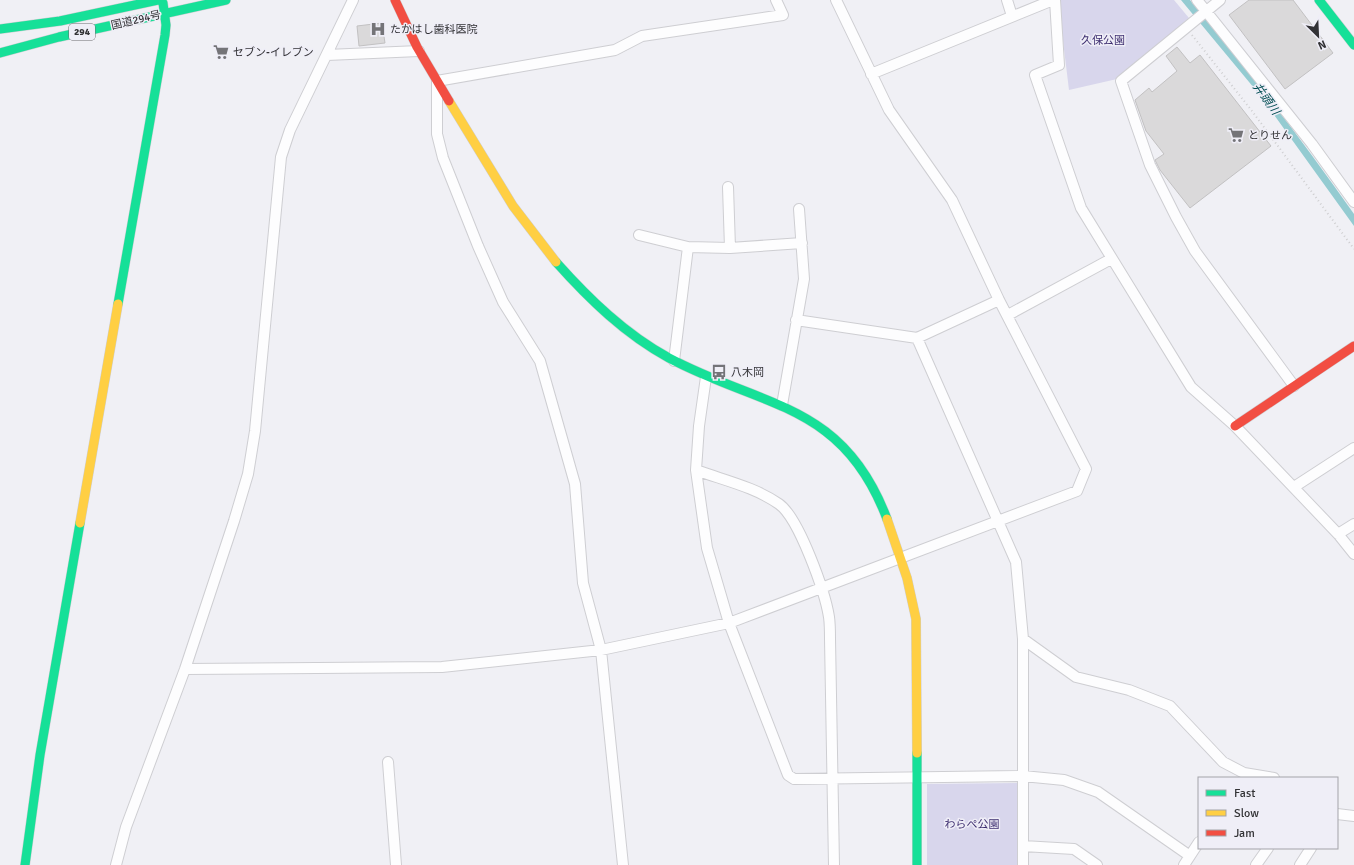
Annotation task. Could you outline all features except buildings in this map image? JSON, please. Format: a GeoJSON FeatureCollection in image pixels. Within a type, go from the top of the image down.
{"type":"FeatureCollection","features":[{"type":"Feature","properties":{"kind":"main road","name":"国道294号"},"geometry":{"type":"LineString","coordinates":[[0,29],[26,27],[82,17],[158,0]]}},
{"type":"Feature","properties":{"kind":"main road"},"geometry":{"type":"LineString","coordinates":[[25,865],[40,755],[164,35],[165,13],[162,0]]}},
{"type":"Feature","properties":{"kind":"main road","name":"国道294号"},"geometry":{"type":"LineString","coordinates":[[0,53],[59,37],[226,0]]}},
{"type":"Feature","properties":{"kind":"main road"},"geometry":{"type":"LineString","coordinates":[[395,0],[419,52],[514,207],[551,257],[610,317],[633,336],[674,361],[706,377],[782,405],[829,433],[844,446],[861,466],[884,509],[912,591],[916,619],[918,778],[917,865]]}},
{"type":"Feature","properties":{"kind":"main road"},"geometry":{"type":"LineString","coordinates":[[1319,0],[1354,45]]}},
{"type":"Feature","properties":{"kind":"main road"},"geometry":{"type":"LineString","coordinates":[[1235,426],[1354,346]]}},
{"type":"Feature","properties":{"kind":"street"},"geometry":{"type":"LineString","coordinates":[[116,865],[126,827],[185,669],[248,474],[255,432],[281,157],[290,130],[353,0]]}},
{"type":"Feature","properties":{"kind":"street"},"geometry":{"type":"LineString","coordinates":[[624,865],[601,650],[583,583],[575,484],[540,361],[503,302],[478,246],[443,158],[436,134],[437,81],[615,50],[642,36],[783,15],[776,0]]}},
{"type":"Feature","properties":{"kind":"street"},"geometry":{"type":"LineString","coordinates":[[185,669],[442,668],[601,650],[729,623],[1077,491],[1086,469],[1000,300],[952,200],[889,110],[836,0]]}},
{"type":"Feature","properties":{"kind":"street"},"geometry":{"type":"LineString","coordinates":[[1007,0],[1012,16]]}},
{"type":"Feature","properties":{"kind":"street"},"geometry":{"type":"LineString","coordinates":[[871,74],[1054,0],[1059,65],[1035,75],[1081,208],[1191,387],[1235,426],[1338,534],[1354,554]]}},
{"type":"Feature","properties":{"kind":"street"},"geometry":{"type":"LineString","coordinates":[[1197,0],[1312,144],[1354,202]]}},
{"type":"Feature","properties":{"kind":"street"},"geometry":{"type":"LineString","coordinates":[[1220,0],[1121,81],[1150,165],[1195,251],[1294,386]]}},
{"type":"Feature","properties":{"kind":"street"},"geometry":{"type":"LineString","coordinates":[[327,55],[419,52]]}},
{"type":"Feature","properties":{"kind":"street"},"geometry":{"type":"LineString","coordinates":[[728,187],[730,248]]}},
{"type":"Feature","properties":{"kind":"street"},"geometry":{"type":"LineString","coordinates":[[782,405],[804,279],[799,210]]}},
{"type":"Feature","properties":{"kind":"street"},"geometry":{"type":"LineString","coordinates":[[638,235],[688,248],[730,248],[802,243]]}},
{"type":"Feature","properties":{"kind":"street"},"geometry":{"type":"LineString","coordinates":[[674,361],[688,248]]}},
{"type":"Feature","properties":{"kind":"street"},"geometry":{"type":"LineString","coordinates":[[1008,315],[1111,259]]}},
{"type":"Feature","properties":{"kind":"street"},"geometry":{"type":"LineString","coordinates":[[796,320],[916,338],[1000,300]]}},
{"type":"Feature","properties":{"kind":"street"},"geometry":{"type":"LineString","coordinates":[[916,338],[1016,562],[1023,639],[1023,865]]}},
{"type":"Feature","properties":{"kind":"street"},"geometry":{"type":"LineString","coordinates":[[706,377],[699,426],[696,470],[707,548],[729,623],[788,775],[794,779],[1023,776],[1064,780],[1098,792],[1190,856]]}},
{"type":"Feature","properties":{"kind":"street"},"geometry":{"type":"LineString","coordinates":[[1294,487],[1354,448]]}},
{"type":"Feature","properties":{"kind":"street"},"geometry":{"type":"LineString","coordinates":[[696,470],[752,490],[780,504],[796,526],[821,588],[829,618],[830,639],[834,865]]}},
{"type":"Feature","properties":{"kind":"street"},"geometry":{"type":"LineString","coordinates":[[1338,534],[1354,524]]}},
{"type":"Feature","properties":{"kind":"street"},"geometry":{"type":"LineString","coordinates":[[1023,639],[1076,677],[1129,690],[1170,706],[1223,762],[1242,775],[1263,777]]}},
{"type":"Feature","properties":{"kind":"street"},"geometry":{"type":"LineString","coordinates":[[388,762],[396,865]]}},
{"type":"Feature","properties":{"kind":"street"},"geometry":{"type":"LineString","coordinates":[[1338,814],[1354,816]]}},
{"type":"Feature","properties":{"kind":"street"},"geometry":{"type":"LineString","coordinates":[[1184,865],[1198,844]]}},
{"type":"Feature","properties":{"kind":"street"},"geometry":{"type":"LineString","coordinates":[[1023,846],[1074,849],[1097,865]]}},
{"type":"Feature","properties":{"kind":"street"},"geometry":{"type":"LineString","coordinates":[[1256,865],[1267,849]]}},
{"type":"Feature","properties":{"kind":"street"},"geometry":{"type":"LineString","coordinates":[[1300,865],[1310,849]]}},
{"type":"Feature","properties":{"kind":"path"},"geometry":{"type":"LineString","coordinates":[[1190,34],[1252,111],[1354,249]]}},
{"type":"Feature","properties":{"kind":"green space","name":"久保公園"},"geometry":{"type":"Polygon","coordinates":[[[1058,0],[1174,0],[1189,18],[1117,79],[1069,90],[1058,0]]]}},
{"type":"Feature","properties":{"kind":"green space","name":"わらぺ公園"},"geometry":{"type":"Polygon","coordinates":[[[1017,783],[1017,865],[927,865],[927,784],[1017,783]]]}},
{"type":"Feature","properties":{"kind":"water","name":"井頭川"},"geometry":{"type":"Polygon","coordinates":[[[1181,0],[1190,0],[1274,105],[1354,214],[1354,226],[1259,94],[1181,0]]]}},
{"type":"Feature","properties":{"kind":"traffic: fast"},"geometry":{"type":"LineString","coordinates":[[0,29],[60,21],[158,0]]}},
{"type":"Feature","properties":{"kind":"traffic: fast"},"geometry":{"type":"LineString","coordinates":[[0,53],[59,37],[226,0]]}},
{"type":"Feature","properties":{"kind":"traffic: fast"},"geometry":{"type":"LineString","coordinates":[[1319,0],[1354,45]]}},
{"type":"Feature","properties":{"kind":"traffic: fast"},"geometry":{"type":"LineString","coordinates":[[118,304],[165,35],[166,25],[163,3]]}},
{"type":"Feature","properties":{"kind":"traffic: fast"},"geometry":{"type":"LineString","coordinates":[[556,262],[608,315],[653,349],[704,374],[797,413],[823,430],[848,452],[869,481],[887,519]]}},
{"type":"Feature","properties":{"kind":"traffic: fast"},"geometry":{"type":"LineString","coordinates":[[25,865],[40,755],[80,523]]}},
{"type":"Feature","properties":{"kind":"traffic: fast"},"geometry":{"type":"LineString","coordinates":[[917,753],[917,865]]}},
{"type":"Feature","properties":{"kind":"traffic: slow"},"geometry":{"type":"LineString","coordinates":[[449,101],[513,206],[556,262]]}},
{"type":"Feature","properties":{"kind":"traffic: slow"},"geometry":{"type":"LineString","coordinates":[[80,523],[118,304]]}},
{"type":"Feature","properties":{"kind":"traffic: slow"},"geometry":{"type":"LineString","coordinates":[[887,519],[907,578],[916,619],[917,753]]}},
{"type":"Feature","properties":{"kind":"traffic: jam"},"geometry":{"type":"LineString","coordinates":[[395,0],[417,47],[449,101]]}},
{"type":"Feature","properties":{"kind":"traffic: jam"},"geometry":{"type":"LineString","coordinates":[[1235,426],[1354,346]]}},
{"type":"Feature","properties":{"kind":"place","name":"たかはし歯科医院"},"geometry":{"type":"Point","coordinates":[378,29]}},
{"type":"Feature","properties":{"kind":"place","name":"セブン-イレブン"},"geometry":{"type":"Point","coordinates":[221,52]}},
{"type":"Feature","properties":{"kind":"place","name":"とりせん"},"geometry":{"type":"Point","coordinates":[1236,135]}},
{"type":"Feature","properties":{"kind":"place","name":"八木岡"},"geometry":{"type":"Point","coordinates":[719,372]}}]}
